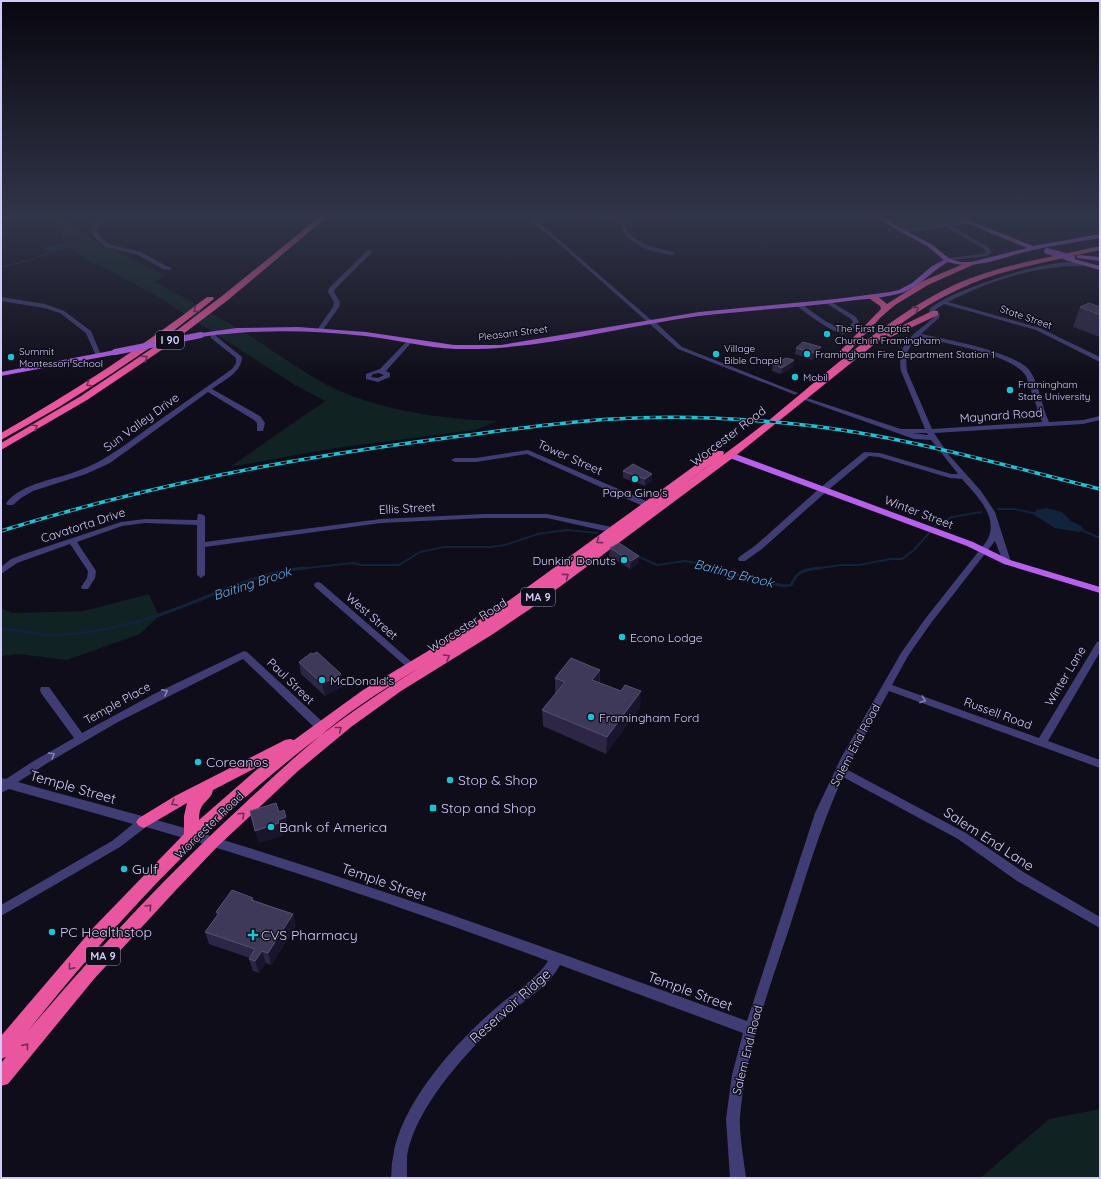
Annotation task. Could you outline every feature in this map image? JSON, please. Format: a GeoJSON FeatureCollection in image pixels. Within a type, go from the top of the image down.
{"type":"FeatureCollection","features":[{"type":"Feature","properties":{"kind":"highway","name":"I 90"},"geometry":{"type":"LineString","coordinates":[[1,437],[78,392],[144,348],[245,271]]}},
{"type":"Feature","properties":{"kind":"highway","name":"I 90"},"geometry":{"type":"LineString","coordinates":[[1,447],[87,396],[163,345],[211,309],[258,271]]}},
{"type":"Feature","properties":{"kind":"highway"},"geometry":{"type":"LineString","coordinates":[[841,356],[885,309],[924,285],[951,271]]}},
{"type":"Feature","properties":{"kind":"highway","name":"Worcester Road"},"geometry":{"type":"LineString","coordinates":[[1,1077],[93,967],[164,891],[213,842],[306,756],[357,715],[390,692],[478,638],[526,606],[730,455],[841,356],[906,306],[948,284],[985,271]]}},
{"type":"Feature","properties":{"kind":"highway","name":"Worcester Road"},"geometry":{"type":"LineString","coordinates":[[1,1050],[90,944],[192,836],[262,773],[321,727],[381,685],[484,623],[614,530],[916,309],[958,286],[1000,271]]}},
{"type":"Feature","properties":{"kind":"highway"},"geometry":{"type":"LineString","coordinates":[[873,297],[884,305],[885,309]]}},
{"type":"Feature","properties":{"kind":"highway"},"geometry":{"type":"LineString","coordinates":[[863,349],[935,313]]}},
{"type":"Feature","properties":{"kind":"highway"},"geometry":{"type":"LineString","coordinates":[[144,822],[180,800],[321,727]]}},
{"type":"Feature","properties":{"kind":"highway"},"geometry":{"type":"LineString","coordinates":[[192,836],[191,813],[195,801],[207,790],[236,772]]}},
{"type":"Feature","properties":{"kind":"main road","name":"Pleasant Street"},"geometry":{"type":"LineString","coordinates":[[1,374],[212,333],[267,329],[320,330],[366,334],[462,348],[496,347],[720,312],[873,297],[890,294],[906,288],[924,277],[930,271]]}},
{"type":"Feature","properties":{"kind":"main road","name":"Winter Street"},"geometry":{"type":"LineString","coordinates":[[730,455],[984,550],[1008,562],[1100,590]]}},
{"type":"Feature","properties":{"kind":"street"},"geometry":{"type":"LineString","coordinates":[[320,330],[336,307],[337,302],[331,292],[332,288],[349,271]]}},
{"type":"Feature","properties":{"kind":"street","name":"Maynard Road"},"geometry":{"type":"LineString","coordinates":[[593,271],[680,348],[799,395],[921,438],[932,434],[1089,421],[1100,418]]}},
{"type":"Feature","properties":{"kind":"street"},"geometry":{"type":"LineString","coordinates":[[1008,562],[996,530],[995,521],[990,511],[941,450],[932,434],[904,371],[902,356],[905,347],[916,335],[936,318],[937,315],[932,311],[932,309],[942,302],[967,291],[1028,271]]}},
{"type":"Feature","properties":{"kind":"street"},"geometry":{"type":"LineString","coordinates":[[935,313],[967,291]]}},
{"type":"Feature","properties":{"kind":"street"},"geometry":{"type":"LineString","coordinates":[[1,299],[45,306],[62,312],[89,332],[98,355]]}},
{"type":"Feature","properties":{"kind":"street"},"geometry":{"type":"LineString","coordinates":[[798,304],[823,322],[843,332],[852,327],[856,322],[854,318],[828,302]]}},
{"type":"Feature","properties":{"kind":"street","name":"State Street"},"geometry":{"type":"LineString","coordinates":[[942,302],[1038,329],[1100,360]]}},
{"type":"Feature","properties":{"kind":"street","name":"Sun Valley Drive"},"geometry":{"type":"LineString","coordinates":[[10,503],[30,489],[89,470],[107,461],[234,370],[240,360],[237,354],[216,339],[212,333]]}},
{"type":"Feature","properties":{"kind":"street"},"geometry":{"type":"LineString","coordinates":[[916,335],[1004,357],[1019,364],[1027,371],[1047,424]]}},
{"type":"Feature","properties":{"kind":"street"},"geometry":{"type":"LineString","coordinates":[[382,371],[410,341]]}},
{"type":"Feature","properties":{"kind":"street"},"geometry":{"type":"LineString","coordinates":[[207,388],[214,391],[238,408],[257,418],[261,423],[260,429]]}},
{"type":"Feature","properties":{"kind":"street","name":"Tower Street"},"geometry":{"type":"LineString","coordinates":[[455,460],[476,460],[528,452],[648,505]]}},
{"type":"Feature","properties":{"kind":"street"},"geometry":{"type":"LineString","coordinates":[[742,558],[759,546],[824,489],[863,457],[869,454],[880,455],[950,476],[963,477]]}},
{"type":"Feature","properties":{"kind":"street","name":"Ellis Street"},"geometry":{"type":"LineString","coordinates":[[200,545],[382,521],[484,516],[547,516],[614,530]]}},
{"type":"Feature","properties":{"kind":"street","name":"Cavatorta Drive"},"geometry":{"type":"LineString","coordinates":[[1,571],[14,561],[71,540],[109,527],[134,522],[201,520],[200,545]]}},
{"type":"Feature","properties":{"kind":"street","name":"Salem End Road"},"geometry":{"type":"LineString","coordinates":[[738,1178],[733,1119],[739,1075],[751,1029],[815,829],[840,771],[904,655],[927,622],[984,550],[992,539],[996,530]]}},
{"type":"Feature","properties":{"kind":"street"},"geometry":{"type":"LineString","coordinates":[[71,540],[92,571],[91,578],[85,587]]}},
{"type":"Feature","properties":{"kind":"street"},"geometry":{"type":"LineString","coordinates":[[200,545],[201,575]]}},
{"type":"Feature","properties":{"kind":"street","name":"West Street"},"geometry":{"type":"LineString","coordinates":[[318,584],[411,666]]}},
{"type":"Feature","properties":{"kind":"street","name":"Winter Lane"},"geometry":{"type":"LineString","coordinates":[[1041,743],[1100,644]]}},
{"type":"Feature","properties":{"kind":"street","name":"Paul Street"},"geometry":{"type":"LineString","coordinates":[[244,654],[321,727]]}},
{"type":"Feature","properties":{"kind":"street","name":"Temple Place"},"geometry":{"type":"LineString","coordinates":[[3,785],[80,738],[166,692],[244,654]]}},
{"type":"Feature","properties":{"kind":"street","name":"Russell Road"},"geometry":{"type":"LineString","coordinates":[[886,686],[1100,764]]}},
{"type":"Feature","properties":{"kind":"street"},"geometry":{"type":"LineString","coordinates":[[45,690],[80,738]]}},
{"type":"Feature","properties":{"kind":"street","name":"Salem End Lane"},"geometry":{"type":"LineString","coordinates":[[840,771],[956,832],[1026,880],[1100,923]]}},
{"type":"Feature","properties":{"kind":"street","name":"Temple Street"},"geometry":{"type":"LineString","coordinates":[[3,785],[144,822],[213,842],[332,880],[557,958],[751,1029]]}},
{"type":"Feature","properties":{"kind":"street"},"geometry":{"type":"LineString","coordinates":[[1,911],[116,844],[144,822]]}},
{"type":"Feature","properties":{"kind":"street","name":"Reservoir Ridge"},"geometry":{"type":"LineString","coordinates":[[399,1178],[398,1163],[405,1138],[413,1120],[434,1084],[472,1039],[502,1011],[540,981],[553,966],[557,958]]}},
{"type":"Feature","properties":{"kind":"shaded area"},"geometry":{"type":"Polygon","coordinates":[[[111,271],[156,271],[166,276],[155,282],[227,322],[325,384],[352,396],[405,411],[442,417],[498,421],[475,430],[335,448],[230,467],[325,401],[295,385],[160,298],[111,271]]]}},
{"type":"Feature","properties":{"kind":"shaded area"},"geometry":{"type":"Polygon","coordinates":[[[149,594],[159,616],[140,634],[67,660],[19,654],[1,656],[1,608],[13,613],[84,611],[149,594]]]}},
{"type":"Feature","properties":{"kind":"shaded area"},"geometry":{"type":"Polygon","coordinates":[[[1100,1109],[1100,1178],[980,1178],[1049,1119],[1100,1109]]]}},
{"type":"Feature","properties":{"kind":"water"},"geometry":{"type":"Polygon","coordinates":[[[1047,508],[1062,512],[1071,521],[1082,526],[1083,530],[1079,532],[1055,528],[1034,515],[1036,510],[1047,508]]]}},
{"type":"Feature","properties":{"kind":"building"},"geometry":{"type":"Polygon","coordinates":[[[1089,303],[1100,307],[1100,315],[1080,307],[1089,303]]]}},
{"type":"Feature","properties":{"kind":"building"},"geometry":{"type":"Polygon","coordinates":[[[803,342],[821,347],[813,353],[796,348],[803,342]]]}},
{"type":"Feature","properties":{"kind":"building"},"geometry":{"type":"Polygon","coordinates":[[[786,358],[794,360],[782,368],[773,364],[786,358]]]}},
{"type":"Feature","properties":{"kind":"building"},"geometry":{"type":"Polygon","coordinates":[[[633,464],[652,474],[645,479],[623,471],[633,464]]]}},
{"type":"Feature","properties":{"kind":"building"},"geometry":{"type":"Polygon","coordinates":[[[619,543],[639,556],[631,561],[610,548],[619,543]]]}},
{"type":"Feature","properties":{"kind":"building"},"geometry":{"type":"Polygon","coordinates":[[[317,652],[341,674],[322,684],[299,662],[311,653],[313,654],[317,652]]]}},
{"type":"Feature","properties":{"kind":"building","name":"Framingham Ford"},"geometry":{"type":"Polygon","coordinates":[[[571,658],[600,670],[592,680],[621,691],[625,685],[641,691],[607,737],[542,710],[565,682],[555,678],[571,658]]]}},
{"type":"Feature","properties":{"kind":"building"},"geometry":{"type":"Polygon","coordinates":[[[276,803],[279,812],[284,810],[286,817],[278,820],[279,823],[255,831],[250,811],[276,803]]]}},
{"type":"Feature","properties":{"kind":"building","name":"CVS Pharmacy"},"geometry":{"type":"Polygon","coordinates":[[[232,890],[253,898],[251,900],[293,914],[268,953],[262,951],[255,961],[249,959],[255,949],[205,932],[219,913],[216,912],[232,890]]]}},
{"type":"Feature","properties":{"kind":"waterway","name":"Baiting Brook"},"geometry":{"type":"LineString","coordinates":[[998,509],[1015,509],[1037,514]]}},
{"type":"Feature","properties":{"kind":"waterway","name":"Baiting Brook"},"geometry":{"type":"LineString","coordinates":[[935,526],[952,517],[981,512]]}},
{"type":"Feature","properties":{"kind":"waterway","name":"Baiting Brook"},"geometry":{"type":"LineString","coordinates":[[298,569],[353,563],[361,565],[399,565],[420,552],[444,547],[491,547],[505,545],[538,534],[567,530],[597,533]]}},
{"type":"Feature","properties":{"kind":"waterway","name":"Baiting Brook"},"geometry":{"type":"LineString","coordinates":[[1081,530],[1100,538]]}},
{"type":"Feature","properties":{"kind":"waterway","name":"Baiting Brook"},"geometry":{"type":"LineString","coordinates":[[814,569],[841,565],[859,565],[891,559],[902,559],[914,550],[929,533]]}},
{"type":"Feature","properties":{"kind":"waterway","name":"Baiting Brook"},"geometry":{"type":"LineString","coordinates":[[637,556],[657,565],[685,561],[714,566],[719,569]]}},
{"type":"Feature","properties":{"kind":"waterway","name":"Baiting Brook"},"geometry":{"type":"LineString","coordinates":[[1,628],[49,635],[90,632],[159,615],[230,587],[267,575],[304,568]]}},
{"type":"Feature","properties":{"kind":"waterway","name":"Baiting Brook"},"geometry":{"type":"LineString","coordinates":[[719,569],[725,572],[784,586],[791,585],[796,576],[802,572],[820,568]]}},
{"type":"Feature","properties":{"kind":"railway"},"geometry":{"type":"LineString","coordinates":[[1,531],[111,500],[166,487],[333,454],[571,422],[637,418],[685,417],[732,419],[804,425],[841,430],[879,436],[953,452],[1100,489]]}},
{"type":"Feature","properties":{"kind":"place","name":"The First Baptist Church in Framingham"},"geometry":{"type":"Point","coordinates":[827,334]}},
{"type":"Feature","properties":{"kind":"place","name":"Village Bible Chapel"},"geometry":{"type":"Point","coordinates":[716,354]}},
{"type":"Feature","properties":{"kind":"place","name":"Framingham Fire Department Station 1"},"geometry":{"type":"Point","coordinates":[807,354]}},
{"type":"Feature","properties":{"kind":"place","name":"Summit Montessori School"},"geometry":{"type":"Point","coordinates":[11,357]}},
{"type":"Feature","properties":{"kind":"place","name":"Mobil"},"geometry":{"type":"Point","coordinates":[795,377]}},
{"type":"Feature","properties":{"kind":"place","name":"Framingham State University"},"geometry":{"type":"Point","coordinates":[1010,390]}},
{"type":"Feature","properties":{"kind":"place","name":"Papa Gino's"},"geometry":{"type":"Point","coordinates":[635,479]}},
{"type":"Feature","properties":{"kind":"place","name":"Dunkin' Donuts"},"geometry":{"type":"Point","coordinates":[624,560]}},
{"type":"Feature","properties":{"kind":"place","name":"Econo Lodge"},"geometry":{"type":"Point","coordinates":[622,637]}},
{"type":"Feature","properties":{"kind":"place","name":"McDonald's"},"geometry":{"type":"Point","coordinates":[322,680]}},
{"type":"Feature","properties":{"kind":"place","name":"Framingham Ford"},"geometry":{"type":"Point","coordinates":[591,717]}},
{"type":"Feature","properties":{"kind":"place","name":"Coreanos"},"geometry":{"type":"Point","coordinates":[198,762]}},
{"type":"Feature","properties":{"kind":"place","name":"Stop & Shop"},"geometry":{"type":"Point","coordinates":[450,780]}},
{"type":"Feature","properties":{"kind":"place","name":"Stop and Shop"},"geometry":{"type":"Point","coordinates":[433,808]}},
{"type":"Feature","properties":{"kind":"place","name":"Bank of America"},"geometry":{"type":"Point","coordinates":[271,827]}},
{"type":"Feature","properties":{"kind":"place","name":"Gulf"},"geometry":{"type":"Point","coordinates":[124,869]}},
{"type":"Feature","properties":{"kind":"place","name":"PC Healthstop"},"geometry":{"type":"Point","coordinates":[52,932]}},
{"type":"Feature","properties":{"kind":"place","name":"CVS Pharmacy"},"geometry":{"type":"Point","coordinates":[253,935]}}]}
